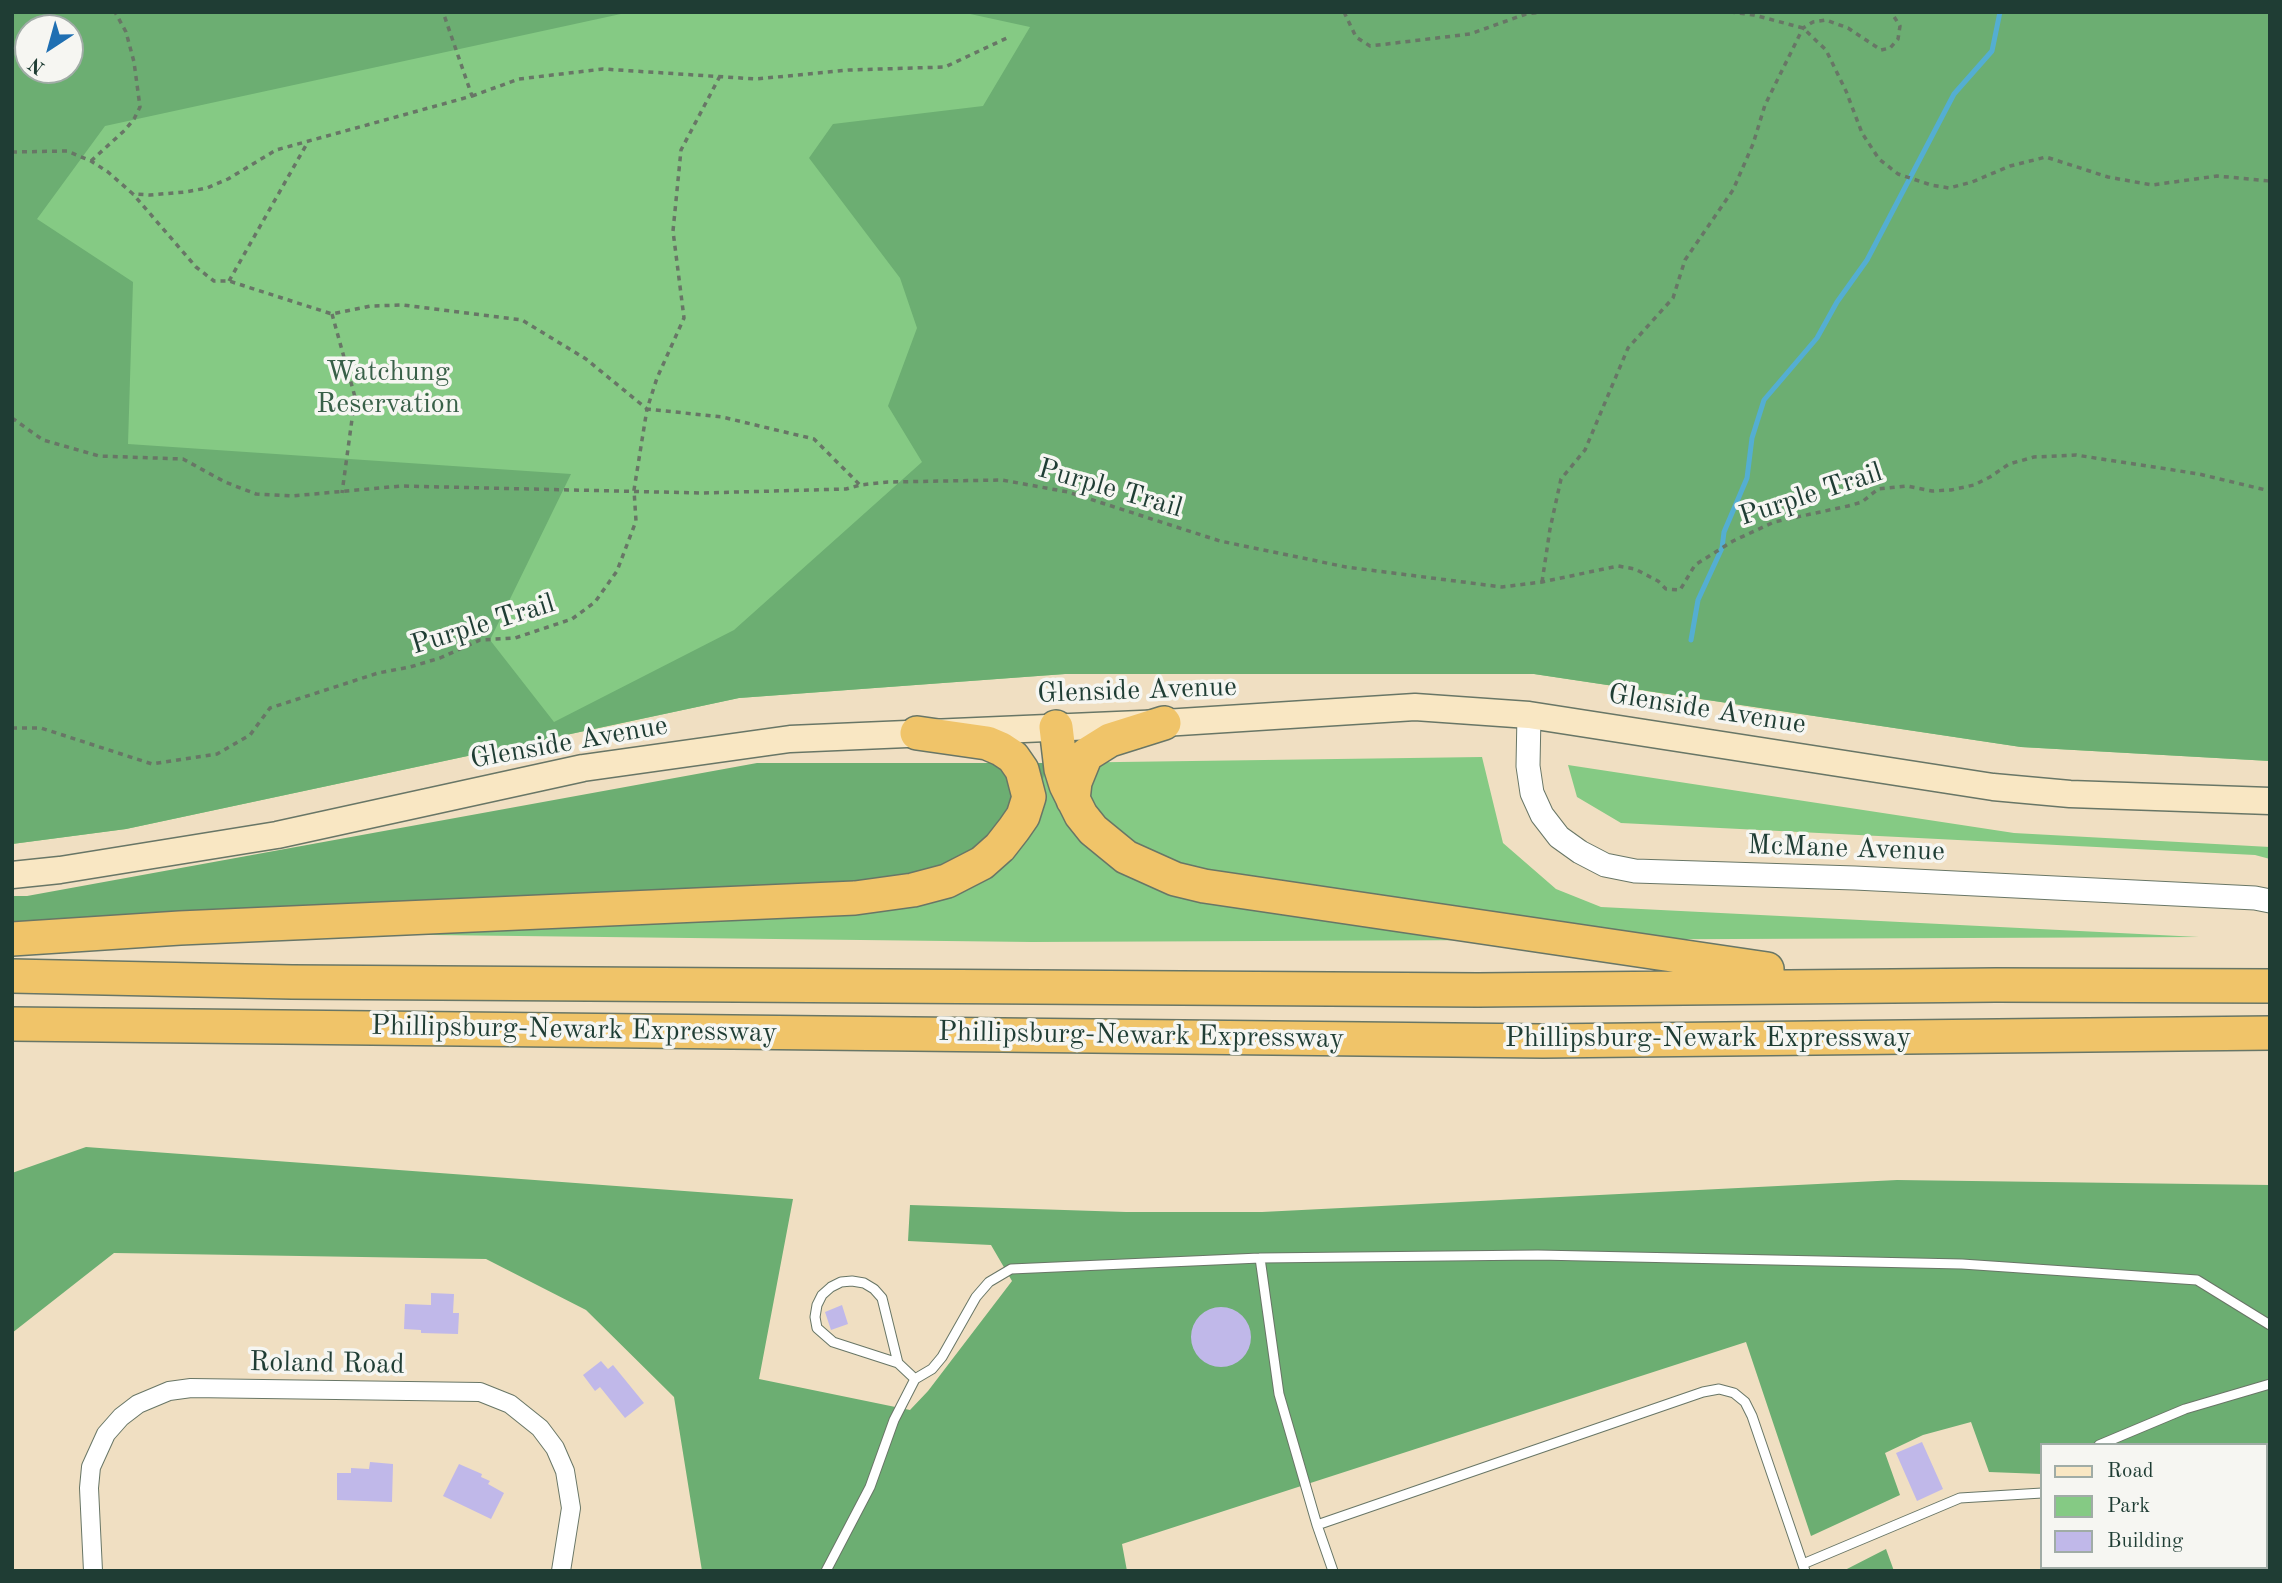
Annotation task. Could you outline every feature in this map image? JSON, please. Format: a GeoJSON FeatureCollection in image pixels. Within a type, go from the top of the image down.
{"type":"FeatureCollection","features":[{"type":"Feature","properties":{"kind":"highway"},"geometry":{"type":"LineString","coordinates":[[1073,800],[1075,782],[1086,755],[1110,740],[1164,723]]}},
{"type":"Feature","properties":{"kind":"highway"},"geometry":{"type":"LineString","coordinates":[[12,939],[207,927],[855,898],[913,890],[947,881],[982,863],[1014,830],[1023,816],[1029,797],[1046,727]]}},
{"type":"Feature","properties":{"kind":"highway"},"geometry":{"type":"LineString","coordinates":[[1046,727],[1073,800],[1093,830],[1126,857],[1175,879],[1204,886],[1747,968],[1996,985]]}},
{"type":"Feature","properties":{"kind":"highway"},"geometry":{"type":"LineString","coordinates":[[917,733],[987,743],[1001,749],[1013,757],[1022,770],[1029,797]]}},
{"type":"Feature","properties":{"kind":"highway","name":"Phillipsburg-Newark Expressway"},"geometry":{"type":"LineString","coordinates":[[12,976],[306,982],[1478,990],[1996,985],[2270,986]]}},
{"type":"Feature","properties":{"kind":"highway","name":"Phillipsburg-Newark Expressway"},"geometry":{"type":"LineString","coordinates":[[12,1024],[1529,1041],[2270,1033]]}},
{"type":"Feature","properties":{"kind":"main road","name":"Glenside Avenue"},"geometry":{"type":"LineString","coordinates":[[12,875],[61,870],[277,835],[583,768],[790,738],[1164,723],[1415,708],[1529,715],[1993,787],[2070,794],[2270,801]]}},
{"type":"Feature","properties":{"kind":"street","name":"McMane Avenue"},"geometry":{"type":"LineString","coordinates":[[1529,715],[1528,766],[1532,793],[1542,815],[1559,837],[1605,865],[1634,871],[1855,878],[2255,898],[2270,901]]}},
{"type":"Feature","properties":{"kind":"street","name":"Roland Road"},"geometry":{"type":"LineString","coordinates":[[93,1571],[89,1488],[91,1467],[106,1434],[121,1417],[138,1404],[169,1391],[191,1388],[480,1392],[510,1404],[540,1428],[555,1448],[565,1471],[572,1508],[561,1571]]}},
{"type":"Feature","properties":{"kind":"lane"},"geometry":{"type":"LineString","coordinates":[[826,1571],[870,1487],[894,1420],[915,1379],[932,1369],[942,1357],[976,1297],[989,1282],[1011,1269],[1260,1258],[1538,1255],[1976,1265],[2197,1280],[2270,1325]]}},
{"type":"Feature","properties":{"kind":"lane"},"geometry":{"type":"LineString","coordinates":[[1260,1258],[1279,1394],[1333,1571]]}},
{"type":"Feature","properties":{"kind":"lane"},"geometry":{"type":"LineString","coordinates":[[898,1363],[886,1310],[882,1298],[874,1289],[864,1283],[841,1282],[822,1295],[815,1317],[817,1328],[824,1336],[842,1346],[898,1363],[915,1379]]}},
{"type":"Feature","properties":{"kind":"lane"},"geometry":{"type":"LineString","coordinates":[[2104,1443],[2185,1409],[2270,1384]]}},
{"type":"Feature","properties":{"kind":"lane"},"geometry":{"type":"LineString","coordinates":[[1317,1525],[1703,1392],[1719,1389],[1734,1393],[1745,1402],[1752,1416],[1804,1567],[1960,1498],[2037,1494]]}},
{"type":"Feature","properties":{"kind":"path"},"geometry":{"type":"LineString","coordinates":[[91,161],[125,130],[140,107],[134,62],[126,32],[115,12]]}},
{"type":"Feature","properties":{"kind":"path"},"geometry":{"type":"LineString","coordinates":[[443,12],[472,96]]}},
{"type":"Feature","properties":{"kind":"path"},"geometry":{"type":"LineString","coordinates":[[1344,12],[1356,37],[1370,46],[1470,34],[1526,14],[1542,12]]}},
{"type":"Feature","properties":{"kind":"path"},"geometry":{"type":"LineString","coordinates":[[1730,12],[1754,15],[1803,28],[1826,50],[1862,133],[1879,159],[1898,174],[1931,185],[1949,188],[2046,157],[2108,177],[2142,183],[2217,176],[2270,181]]}},
{"type":"Feature","properties":{"kind":"path"},"geometry":{"type":"LineString","coordinates":[[1542,582],[1561,479],[1586,450],[1628,348],[1673,298],[1685,260],[1733,190],[1754,144],[1765,105],[1803,28],[1812,22],[1826,20],[1848,28],[1881,50],[1890,48],[1898,39],[1900,26],[1891,12]]}},
{"type":"Feature","properties":{"kind":"path"},"geometry":{"type":"LineString","coordinates":[[133,194],[184,192],[207,188],[229,179],[276,149],[472,96],[519,79],[603,69],[757,79],[849,70],[945,67],[1009,37]]}},
{"type":"Feature","properties":{"kind":"path"},"geometry":{"type":"LineString","coordinates":[[12,418],[43,440],[99,456],[183,459],[225,482],[257,494],[292,496],[401,486],[634,490],[647,409],[657,378],[684,318],[673,231],[681,150],[720,76]]}},
{"type":"Feature","properties":{"kind":"path"},"geometry":{"type":"LineString","coordinates":[[229,281],[309,140]]}},
{"type":"Feature","properties":{"kind":"path"},"geometry":{"type":"LineString","coordinates":[[12,152],[67,151],[91,161],[133,194],[207,277],[214,281],[229,281],[332,314],[371,306],[403,305],[522,320],[586,359],[647,409],[722,416],[814,439],[860,485]]}},
{"type":"Feature","properties":{"kind":"path"},"geometry":{"type":"LineString","coordinates":[[332,314],[355,397],[341,493]]}},
{"type":"Feature","properties":{"kind":"path","name":"Purple Trail"},"geometry":{"type":"LineString","coordinates":[[12,728],[41,728],[152,764],[217,754],[250,735],[270,708],[378,673],[440,658],[480,640],[515,638],[541,631],[572,619],[596,602],[617,571],[636,521],[634,490],[702,493],[846,489],[888,482],[1003,480],[1068,492],[1220,541],[1346,567],[1502,587],[1542,582],[1618,566],[1635,569],[1658,581],[1666,589],[1680,590],[1695,565],[1733,541],[1774,522],[1862,502],[1878,489],[1907,486],[1932,491],[1973,485],[2009,464],[2034,457],[2076,455],[2199,474],[2270,491]]}},
{"type":"Feature","properties":{"kind":"green space","name":"Watchung Reservation"},"geometry":{"type":"Polygon","coordinates":[[[12,12],[2270,12],[2270,761],[2021,747],[1534,674],[1065,674],[739,698],[126,829],[12,844],[12,12]]]}},
{"type":"Feature","properties":{"kind":"green space","name":"Watchung Reservation"},"geometry":{"type":"Polygon","coordinates":[[[12,12],[630,12],[105,126],[37,219],[133,282],[128,444],[571,474],[490,640],[554,722],[734,630],[922,462],[888,406],[917,328],[900,278],[809,158],[833,124],[983,106],[1030,27],[961,12],[2270,12],[2270,761],[2021,747],[1534,674],[1065,674],[739,698],[126,829],[12,844],[12,12]]]}},
{"type":"Feature","properties":{"kind":"green space"},"geometry":{"type":"Polygon","coordinates":[[[1482,757],[1503,843],[1556,889],[1601,907],[2199,937],[1032,942],[262,933],[1047,763],[1482,757]]]}},
{"type":"Feature","properties":{"kind":"green space"},"geometry":{"type":"Polygon","coordinates":[[[757,763],[1047,763],[1031,827],[944,897],[12,929],[12,896],[27,896],[757,763]]]}},
{"type":"Feature","properties":{"kind":"green space"},"geometry":{"type":"Polygon","coordinates":[[[1568,765],[2014,833],[2270,847],[2270,859],[2255,855],[1621,823],[1577,797],[1568,765]]]}},
{"type":"Feature","properties":{"kind":"green space"},"geometry":{"type":"Polygon","coordinates":[[[86,1147],[793,1199],[759,1379],[910,1410],[928,1391],[1012,1281],[991,1245],[908,1241],[910,1205],[1126,1212],[1262,1212],[1897,1180],[2270,1185],[2270,1571],[2174,1571],[2268,1569],[2268,1443],[2040,1443],[2040,1474],[1989,1472],[1971,1422],[1923,1435],[1885,1453],[1900,1495],[1811,1536],[1746,1342],[1122,1544],[1127,1571],[702,1571],[674,1397],[586,1310],[486,1259],[114,1253],[12,1333],[12,1173],[86,1147]]]}},
{"type":"Feature","properties":{"kind":"green space"},"geometry":{"type":"Polygon","coordinates":[[[1886,1549],[1894,1571],[1843,1571],[1886,1549]]]}},
{"type":"Feature","properties":{"kind":"building"},"geometry":{"type":"Polygon","coordinates":[[[431,1293],[454,1294],[453,1313],[459,1313],[458,1334],[421,1333],[421,1330],[404,1329],[405,1304],[431,1305],[431,1293]]]}},
{"type":"Feature","properties":{"kind":"building"},"geometry":{"type":"Polygon","coordinates":[[[842,1305],[848,1324],[831,1330],[825,1312],[842,1305]]]}},
{"type":"Feature","properties":{"kind":"building"},"geometry":{"type":"Polygon","coordinates":[[[1221,1307],[1242,1316],[1251,1337],[1242,1358],[1221,1367],[1200,1358],[1191,1337],[1200,1316],[1221,1307]]]}},
{"type":"Feature","properties":{"kind":"building"},"geometry":{"type":"Polygon","coordinates":[[[601,1361],[608,1369],[613,1365],[644,1403],[625,1418],[600,1387],[595,1391],[583,1375],[601,1361]]]}},
{"type":"Feature","properties":{"kind":"building"},"geometry":{"type":"Polygon","coordinates":[[[1922,1442],[1943,1489],[1917,1501],[1896,1453],[1922,1442]]]}},
{"type":"Feature","properties":{"kind":"building"},"geometry":{"type":"Polygon","coordinates":[[[370,1462],[393,1464],[392,1502],[337,1500],[337,1473],[351,1473],[351,1468],[369,1469],[370,1462]]]}},
{"type":"Feature","properties":{"kind":"building"},"geometry":{"type":"Polygon","coordinates":[[[459,1464],[482,1474],[481,1477],[490,1481],[488,1484],[504,1493],[491,1519],[443,1496],[459,1464]]]}},
{"type":"Feature","properties":{"kind":"waterway"},"geometry":{"type":"LineString","coordinates":[[1691,640],[1698,600],[1722,548],[1724,532],[1747,478],[1752,438],[1764,400],[1817,338],[1837,302],[1867,260],[1954,94],[1992,51],[2000,12]]}}]}
